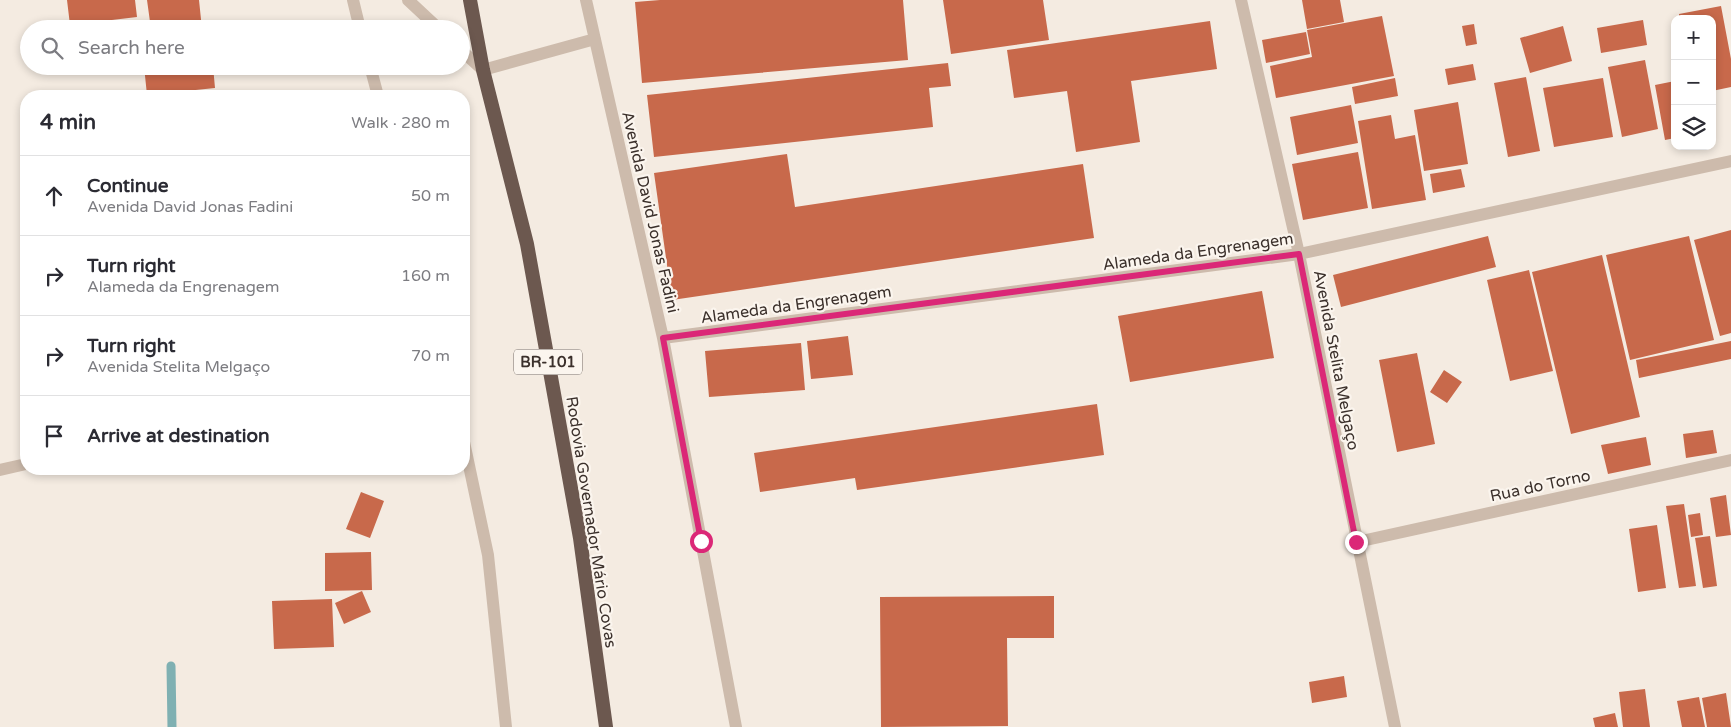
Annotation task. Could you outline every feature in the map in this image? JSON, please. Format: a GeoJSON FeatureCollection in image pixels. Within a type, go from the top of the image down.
{"type":"FeatureCollection","features":[{"type":"Feature","properties":{"kind":"highway","name":"Rodovia Governador Mário Covas"},"geometry":{"type":"LineString","coordinates":[[470,0],[484,70],[527,244],[580,538],[606,727]]}},
{"type":"Feature","properties":{"kind":"street"},"geometry":{"type":"LineString","coordinates":[[353,0],[358,20]]}},
{"type":"Feature","properties":{"kind":"street"},"geometry":{"type":"LineString","coordinates":[[408,0],[429,20]]}},
{"type":"Feature","properties":{"kind":"street","name":"Avenida David Jonas Fadini"},"geometry":{"type":"LineString","coordinates":[[586,0],[663,338],[736,727]]}},
{"type":"Feature","properties":{"kind":"street","name":"Avenida Stelita Melgaço"},"geometry":{"type":"LineString","coordinates":[[1241,0],[1299,254],[1395,727]]}},
{"type":"Feature","properties":{"kind":"street"},"geometry":{"type":"LineString","coordinates":[[470,58],[484,70],[595,40]]}},
{"type":"Feature","properties":{"kind":"street"},"geometry":{"type":"LineString","coordinates":[[372,75],[376,90]]}},
{"type":"Feature","properties":{"kind":"street","name":"Alameda da Engrenagem"},"geometry":{"type":"LineString","coordinates":[[663,338],[1299,254],[1731,162]]}},
{"type":"Feature","properties":{"kind":"street","name":"Rua do Torno"},"geometry":{"type":"LineString","coordinates":[[1356,542],[1731,460]]}},
{"type":"Feature","properties":{"kind":"street"},"geometry":{"type":"LineString","coordinates":[[0,470],[20,465]]}},
{"type":"Feature","properties":{"kind":"street"},"geometry":{"type":"LineString","coordinates":[[470,470],[488,555],[506,727]]}},
{"type":"Feature","properties":{"kind":"building"},"geometry":{"type":"Polygon","coordinates":[[[67,0],[135,0],[137,17],[112,20],[69,20],[67,0]]]}},
{"type":"Feature","properties":{"kind":"building"},"geometry":{"type":"Polygon","coordinates":[[[147,0],[199,0],[201,20],[150,20],[147,0]]]}},
{"type":"Feature","properties":{"kind":"building"},"geometry":{"type":"Polygon","coordinates":[[[660,0],[903,0],[908,60],[642,83],[635,2],[660,0]]]}},
{"type":"Feature","properties":{"kind":"building"},"geometry":{"type":"Polygon","coordinates":[[[943,0],[1043,0],[1049,40],[951,54],[943,0]]]}},
{"type":"Feature","properties":{"kind":"building"},"geometry":{"type":"Polygon","coordinates":[[[1302,0],[1340,0],[1344,22],[1307,29],[1302,0]]]}},
{"type":"Feature","properties":{"kind":"building"},"geometry":{"type":"Polygon","coordinates":[[[1721,6],[1731,59],[1731,87],[1716,90],[1716,15],[1679,14],[1721,6]]]}},
{"type":"Feature","properties":{"kind":"building"},"geometry":{"type":"Polygon","coordinates":[[[1382,16],[1394,76],[1276,98],[1270,66],[1312,57],[1307,30],[1382,16]]]}},
{"type":"Feature","properties":{"kind":"building"},"geometry":{"type":"Polygon","coordinates":[[[1643,20],[1647,45],[1601,53],[1597,28],[1643,20]]]}},
{"type":"Feature","properties":{"kind":"building"},"geometry":{"type":"Polygon","coordinates":[[[1210,21],[1217,69],[1131,81],[1140,142],[1076,152],[1067,91],[1014,98],[1007,50],[1210,21]]]}},
{"type":"Feature","properties":{"kind":"building"},"geometry":{"type":"Polygon","coordinates":[[[1474,24],[1477,44],[1466,46],[1462,26],[1474,24]]]}},
{"type":"Feature","properties":{"kind":"building"},"geometry":{"type":"Polygon","coordinates":[[[1563,26],[1572,61],[1530,73],[1520,38],[1563,26]]]}},
{"type":"Feature","properties":{"kind":"building"},"geometry":{"type":"Polygon","coordinates":[[[1306,32],[1310,54],[1266,63],[1262,40],[1306,32]]]}},
{"type":"Feature","properties":{"kind":"building"},"geometry":{"type":"Polygon","coordinates":[[[1645,60],[1658,129],[1622,137],[1608,67],[1645,60]]]}},
{"type":"Feature","properties":{"kind":"building"},"geometry":{"type":"Polygon","coordinates":[[[948,63],[951,86],[929,88],[933,127],[654,157],[647,95],[948,63]]]}},
{"type":"Feature","properties":{"kind":"building"},"geometry":{"type":"Polygon","coordinates":[[[1473,64],[1476,80],[1448,85],[1445,69],[1473,64]]]}},
{"type":"Feature","properties":{"kind":"building"},"geometry":{"type":"Polygon","coordinates":[[[145,75],[214,75],[215,88],[146,90],[145,75]]]}},
{"type":"Feature","properties":{"kind":"building"},"geometry":{"type":"Polygon","coordinates":[[[1526,77],[1540,151],[1508,157],[1494,83],[1526,77]]]}},
{"type":"Feature","properties":{"kind":"building"},"geometry":{"type":"Polygon","coordinates":[[[1395,78],[1398,96],[1355,104],[1352,87],[1395,78]]]}},
{"type":"Feature","properties":{"kind":"building"},"geometry":{"type":"Polygon","coordinates":[[[1603,78],[1613,137],[1554,147],[1543,88],[1603,78]]]}},
{"type":"Feature","properties":{"kind":"building"},"geometry":{"type":"Polygon","coordinates":[[[1671,82],[1671,139],[1665,140],[1655,85],[1671,82]]]}},
{"type":"Feature","properties":{"kind":"building"},"geometry":{"type":"Polygon","coordinates":[[[1458,102],[1468,164],[1424,171],[1414,110],[1458,102]]]}},
{"type":"Feature","properties":{"kind":"building"},"geometry":{"type":"Polygon","coordinates":[[[1351,105],[1358,143],[1297,155],[1290,117],[1351,105]]]}},
{"type":"Feature","properties":{"kind":"building"},"geometry":{"type":"Polygon","coordinates":[[[1391,115],[1395,139],[1415,135],[1426,200],[1372,209],[1358,121],[1391,115]]]}},
{"type":"Feature","properties":{"kind":"building"},"geometry":{"type":"Polygon","coordinates":[[[1358,152],[1368,208],[1303,220],[1292,164],[1358,152]]]}},
{"type":"Feature","properties":{"kind":"building"},"geometry":{"type":"Polygon","coordinates":[[[787,154],[795,207],[1083,164],[1094,238],[672,300],[654,173],[787,154]]]}},
{"type":"Feature","properties":{"kind":"building"},"geometry":{"type":"Polygon","coordinates":[[[1461,169],[1465,187],[1433,193],[1430,174],[1461,169]]]}},
{"type":"Feature","properties":{"kind":"building"},"geometry":{"type":"Polygon","coordinates":[[[1731,230],[1731,333],[1720,336],[1694,240],[1731,230]]]}},
{"type":"Feature","properties":{"kind":"building"},"geometry":{"type":"Polygon","coordinates":[[[1488,236],[1496,267],[1341,307],[1333,275],[1488,236]]]}},
{"type":"Feature","properties":{"kind":"building"},"geometry":{"type":"Polygon","coordinates":[[[1689,236],[1714,340],[1630,360],[1606,255],[1689,236]]]}},
{"type":"Feature","properties":{"kind":"building"},"geometry":{"type":"Polygon","coordinates":[[[1602,255],[1640,417],[1571,434],[1532,272],[1602,255]]]}},
{"type":"Feature","properties":{"kind":"building"},"geometry":{"type":"Polygon","coordinates":[[[1529,270],[1553,371],[1510,381],[1487,280],[1529,270]]]}},
{"type":"Feature","properties":{"kind":"building"},"geometry":{"type":"Polygon","coordinates":[[[1262,291],[1274,358],[1130,382],[1118,316],[1262,291]]]}},
{"type":"Feature","properties":{"kind":"building"},"geometry":{"type":"Polygon","coordinates":[[[848,336],[853,375],[811,379],[807,341],[848,336]]]}},
{"type":"Feature","properties":{"kind":"building"},"geometry":{"type":"Polygon","coordinates":[[[1731,341],[1731,359],[1639,378],[1636,360],[1731,341]]]}},
{"type":"Feature","properties":{"kind":"building"},"geometry":{"type":"Polygon","coordinates":[[[801,343],[805,390],[709,397],[705,351],[801,343]]]}},
{"type":"Feature","properties":{"kind":"building"},"geometry":{"type":"Polygon","coordinates":[[[1417,353],[1435,444],[1397,452],[1379,360],[1417,353]]]}},
{"type":"Feature","properties":{"kind":"building"},"geometry":{"type":"Polygon","coordinates":[[[1444,370],[1462,382],[1447,403],[1430,392],[1444,370]]]}},
{"type":"Feature","properties":{"kind":"building"},"geometry":{"type":"Polygon","coordinates":[[[1097,404],[1104,455],[857,490],[855,478],[760,492],[754,453],[1097,404]]]}},
{"type":"Feature","properties":{"kind":"building"},"geometry":{"type":"Polygon","coordinates":[[[1713,430],[1717,453],[1686,458],[1683,434],[1713,430]]]}},
{"type":"Feature","properties":{"kind":"building"},"geometry":{"type":"Polygon","coordinates":[[[1646,437],[1651,465],[1608,474],[1601,445],[1646,437]]]}},
{"type":"Feature","properties":{"kind":"building"},"geometry":{"type":"Polygon","coordinates":[[[361,492],[384,501],[370,538],[346,529],[361,492]]]}},
{"type":"Feature","properties":{"kind":"building"},"geometry":{"type":"Polygon","coordinates":[[[1726,495],[1731,535],[1716,537],[1710,498],[1726,495]]]}},
{"type":"Feature","properties":{"kind":"building"},"geometry":{"type":"Polygon","coordinates":[[[1684,504],[1696,586],[1679,588],[1666,506],[1684,504]]]}},
{"type":"Feature","properties":{"kind":"building"},"geometry":{"type":"Polygon","coordinates":[[[1700,513],[1703,535],[1691,537],[1688,515],[1700,513]]]}},
{"type":"Feature","properties":{"kind":"building"},"geometry":{"type":"Polygon","coordinates":[[[1657,525],[1666,588],[1638,592],[1629,529],[1657,525]]]}},
{"type":"Feature","properties":{"kind":"building"},"geometry":{"type":"Polygon","coordinates":[[[1710,536],[1717,586],[1703,588],[1695,538],[1710,536]]]}},
{"type":"Feature","properties":{"kind":"building"},"geometry":{"type":"Polygon","coordinates":[[[371,552],[372,590],[325,591],[325,553],[371,552]]]}},
{"type":"Feature","properties":{"kind":"building"},"geometry":{"type":"Polygon","coordinates":[[[362,591],[371,612],[344,624],[335,603],[362,591]]]}},
{"type":"Feature","properties":{"kind":"building"},"geometry":{"type":"Polygon","coordinates":[[[1054,596],[1054,638],[1007,638],[1008,726],[881,727],[880,597],[1054,596]]]}},
{"type":"Feature","properties":{"kind":"building"},"geometry":{"type":"Polygon","coordinates":[[[332,599],[334,647],[274,649],[272,601],[332,599]]]}},
{"type":"Feature","properties":{"kind":"building"},"geometry":{"type":"Polygon","coordinates":[[[1344,676],[1347,697],[1312,703],[1309,682],[1344,676]]]}},
{"type":"Feature","properties":{"kind":"building"},"geometry":{"type":"Polygon","coordinates":[[[1645,689],[1650,727],[1623,727],[1619,692],[1645,689]]]}},
{"type":"Feature","properties":{"kind":"building"},"geometry":{"type":"Polygon","coordinates":[[[1726,693],[1731,727],[1707,727],[1702,698],[1726,693]]]}},
{"type":"Feature","properties":{"kind":"building"},"geometry":{"type":"Polygon","coordinates":[[[1699,697],[1705,727],[1682,727],[1677,701],[1699,697]]]}},
{"type":"Feature","properties":{"kind":"building"},"geometry":{"type":"Polygon","coordinates":[[[1615,713],[1618,727],[1595,727],[1593,718],[1615,713]]]}},
{"type":"Feature","properties":{"kind":"waterway"},"geometry":{"type":"LineString","coordinates":[[171,666],[172,727]]}},
{"type":"Feature","properties":{"kind":"route"},"geometry":{"type":"LineString","coordinates":[[701,541],[663,338],[1299,254],[1356,542]]}}]}
